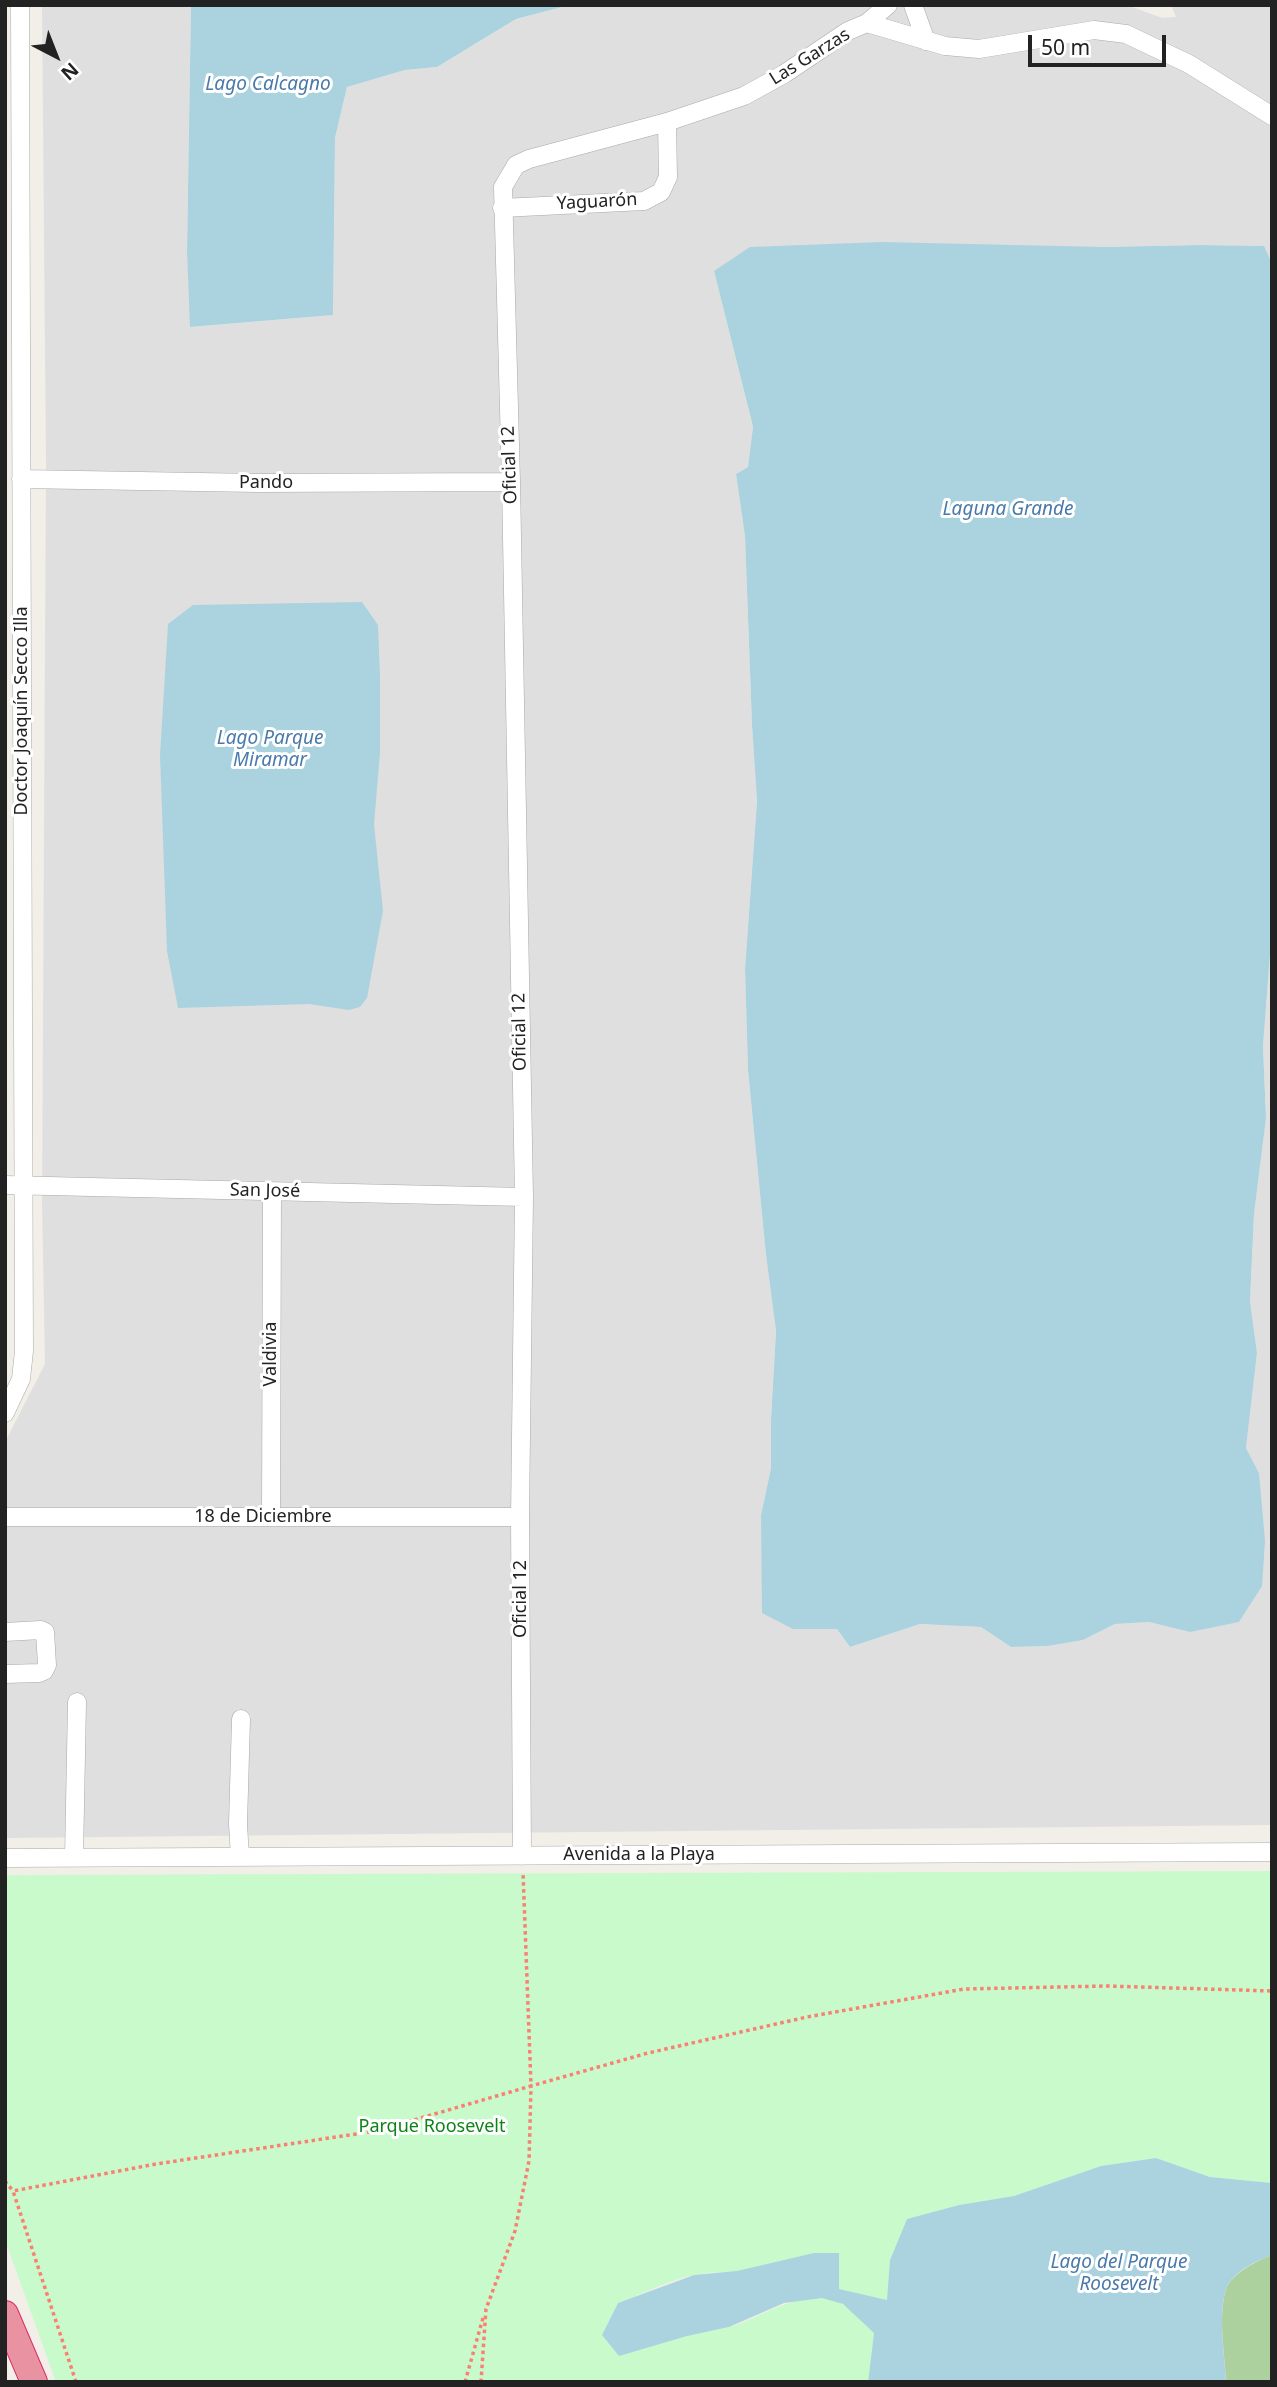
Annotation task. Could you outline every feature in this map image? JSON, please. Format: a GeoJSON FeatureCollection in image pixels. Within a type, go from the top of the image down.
{"type":"FeatureCollection","features":[{"type":"Feature","properties":{"kind":"highway"},"geometry":{"type":"LineString","coordinates":[[5,2314],[34,2382]]}},
{"type":"Feature","properties":{"kind":"street","name":"Doctor Joaquín Secco Illa"},"geometry":{"type":"LineString","coordinates":[[5,1413],[21,1379],[24,1351],[14,1185],[22,479],[13,270],[20,5]]}},
{"type":"Feature","properties":{"kind":"street"},"geometry":{"type":"LineString","coordinates":[[867,23],[888,5]]}},
{"type":"Feature","properties":{"kind":"street"},"geometry":{"type":"LineString","coordinates":[[913,5],[926,41]]}},
{"type":"Feature","properties":{"kind":"street","name":"Las Garzas"},"geometry":{"type":"LineString","coordinates":[[502,208],[503,187],[516,165],[529,159],[667,122],[744,96],[784,74],[848,31],[867,23],[945,46],[979,49],[1094,30],[1126,34],[1189,65],[1269,112]]}},
{"type":"Feature","properties":{"kind":"street","name":"Yaguarón"},"geometry":{"type":"LineString","coordinates":[[502,208],[644,201],[661,192],[668,177],[667,122]]}},
{"type":"Feature","properties":{"kind":"street","name":"Oficial 12"},"geometry":{"type":"LineString","coordinates":[[502,208],[511,482],[524,1197],[520,1517],[522,1856]]}},
{"type":"Feature","properties":{"kind":"street","name":"Pando"},"geometry":{"type":"LineString","coordinates":[[22,479],[258,483],[511,482]]}},
{"type":"Feature","properties":{"kind":"street","name":"San José"},"geometry":{"type":"LineString","coordinates":[[14,1185],[524,1197]]}},
{"type":"Feature","properties":{"kind":"street","name":"Valdivia"},"geometry":{"type":"LineString","coordinates":[[271,1517],[272,1192]]}},
{"type":"Feature","properties":{"kind":"street","name":"18 de Diciembre"},"geometry":{"type":"LineString","coordinates":[[5,1517],[520,1517]]}},
{"type":"Feature","properties":{"kind":"street"},"geometry":{"type":"LineString","coordinates":[[5,1632],[45,1632],[47,1665],[44,1671],[39,1673],[5,1674]]}},
{"type":"Feature","properties":{"kind":"street"},"geometry":{"type":"LineString","coordinates":[[74,1857],[77,1702]]}},
{"type":"Feature","properties":{"kind":"street"},"geometry":{"type":"LineString","coordinates":[[240,1857],[238,1824],[241,1719]]}},
{"type":"Feature","properties":{"kind":"street","name":"Avenida a la Playa"},"geometry":{"type":"LineString","coordinates":[[5,1857],[1272,1852]]}},
{"type":"Feature","properties":{"kind":"path"},"geometry":{"type":"LineString","coordinates":[[465,2382],[486,2309],[515,2231],[529,2161],[531,2086],[522,1856]]}},
{"type":"Feature","properties":{"kind":"path"},"geometry":{"type":"LineString","coordinates":[[13,2191],[156,2164],[376,2131],[648,2053],[807,2017],[964,1989],[1107,1986],[1272,1992]]}},
{"type":"Feature","properties":{"kind":"path"},"geometry":{"type":"LineString","coordinates":[[5,2181],[13,2191],[76,2382]]}},
{"type":"Feature","properties":{"kind":"path"},"geometry":{"type":"LineString","coordinates":[[481,2382],[486,2309]]}},
{"type":"Feature","properties":{"kind":"shaded area"},"geometry":{"type":"Polygon","coordinates":[[[42,5],[191,5],[187,252],[191,327],[333,315],[335,138],[347,87],[405,70],[437,67],[516,19],[570,5],[1127,5],[1162,18],[1176,17],[1171,5],[1272,5],[1272,264],[1263,246],[1201,245],[1104,247],[714,271],[753,428],[748,467],[736,474],[745,536],[757,801],[745,969],[748,1070],[776,1331],[771,1468],[761,1515],[793,1629],[837,1629],[850,1647],[920,1624],[981,1627],[1011,1647],[1048,1646],[1083,1640],[1115,1624],[1149,1622],[1190,1632],[1259,1473],[1246,1448],[1257,1353],[1250,1301],[1254,1214],[1266,1118],[1263,1046],[1272,928],[1272,1825],[5,1838],[5,1442],[45,1364],[42,1201],[46,464],[42,5]]]}},
{"type":"Feature","properties":{"kind":"green space","name":"Parque Roosevelt"},"geometry":{"type":"Polygon","coordinates":[[[1272,1871],[1272,2183],[1210,2177],[1156,2158],[1101,2166],[1014,2196],[959,2205],[907,2219],[890,2260],[888,2300],[791,2279],[740,2272],[716,2272],[675,2280],[618,2303],[602,2335],[664,2336],[709,2331],[739,2324],[797,2300],[827,2299],[842,2304],[874,2333],[868,2382],[56,2382],[5,2240],[5,1875],[1272,1871]]]}},
{"type":"Feature","properties":{"kind":"green space"},"geometry":{"type":"Polygon","coordinates":[[[1272,2255],[1272,2382],[1226,2382],[1222,2308],[1227,2287],[1240,2272],[1272,2255]]]}},
{"type":"Feature","properties":{"kind":"water","name":"Lago Calcagno"},"geometry":{"type":"Polygon","coordinates":[[[191,5],[570,5],[516,19],[437,67],[405,70],[347,87],[335,138],[333,315],[190,327],[187,252],[191,5]]]}},
{"type":"Feature","properties":{"kind":"water","name":"Laguna Grande"},"geometry":{"type":"Polygon","coordinates":[[[881,242],[1104,247],[1264,246],[1272,264],[1272,928],[1263,1046],[1266,1118],[1254,1214],[1250,1301],[1257,1353],[1246,1448],[1259,1473],[1265,1541],[1262,1586],[1239,1622],[1190,1632],[1149,1622],[1115,1624],[1083,1640],[1048,1646],[1011,1647],[981,1627],[920,1624],[850,1647],[837,1629],[793,1629],[762,1613],[761,1515],[771,1468],[776,1331],[748,1070],[745,969],[757,801],[745,536],[736,474],[748,467],[753,427],[714,271],[750,247],[881,242]]]}},
{"type":"Feature","properties":{"kind":"water","name":"Lago Parque Miramar"},"geometry":{"type":"Polygon","coordinates":[[[362,602],[378,625],[380,753],[374,824],[383,911],[367,998],[360,1007],[349,1010],[309,1004],[178,1008],[167,951],[160,755],[168,624],[193,605],[362,602]]]}},
{"type":"Feature","properties":{"kind":"water","name":"Lago del Parque Roosevelt"},"geometry":{"type":"Polygon","coordinates":[[[1156,2158],[1210,2177],[1272,2183],[1272,2255],[1253,2263],[1235,2276],[1224,2297],[1222,2321],[1226,2382],[868,2382],[874,2333],[843,2304],[822,2298],[784,2303],[729,2327],[619,2356],[602,2335],[618,2303],[694,2275],[737,2271],[814,2253],[839,2253],[839,2289],[887,2300],[890,2260],[907,2219],[959,2205],[1014,2196],[1101,2166],[1156,2158]]]}}]}
